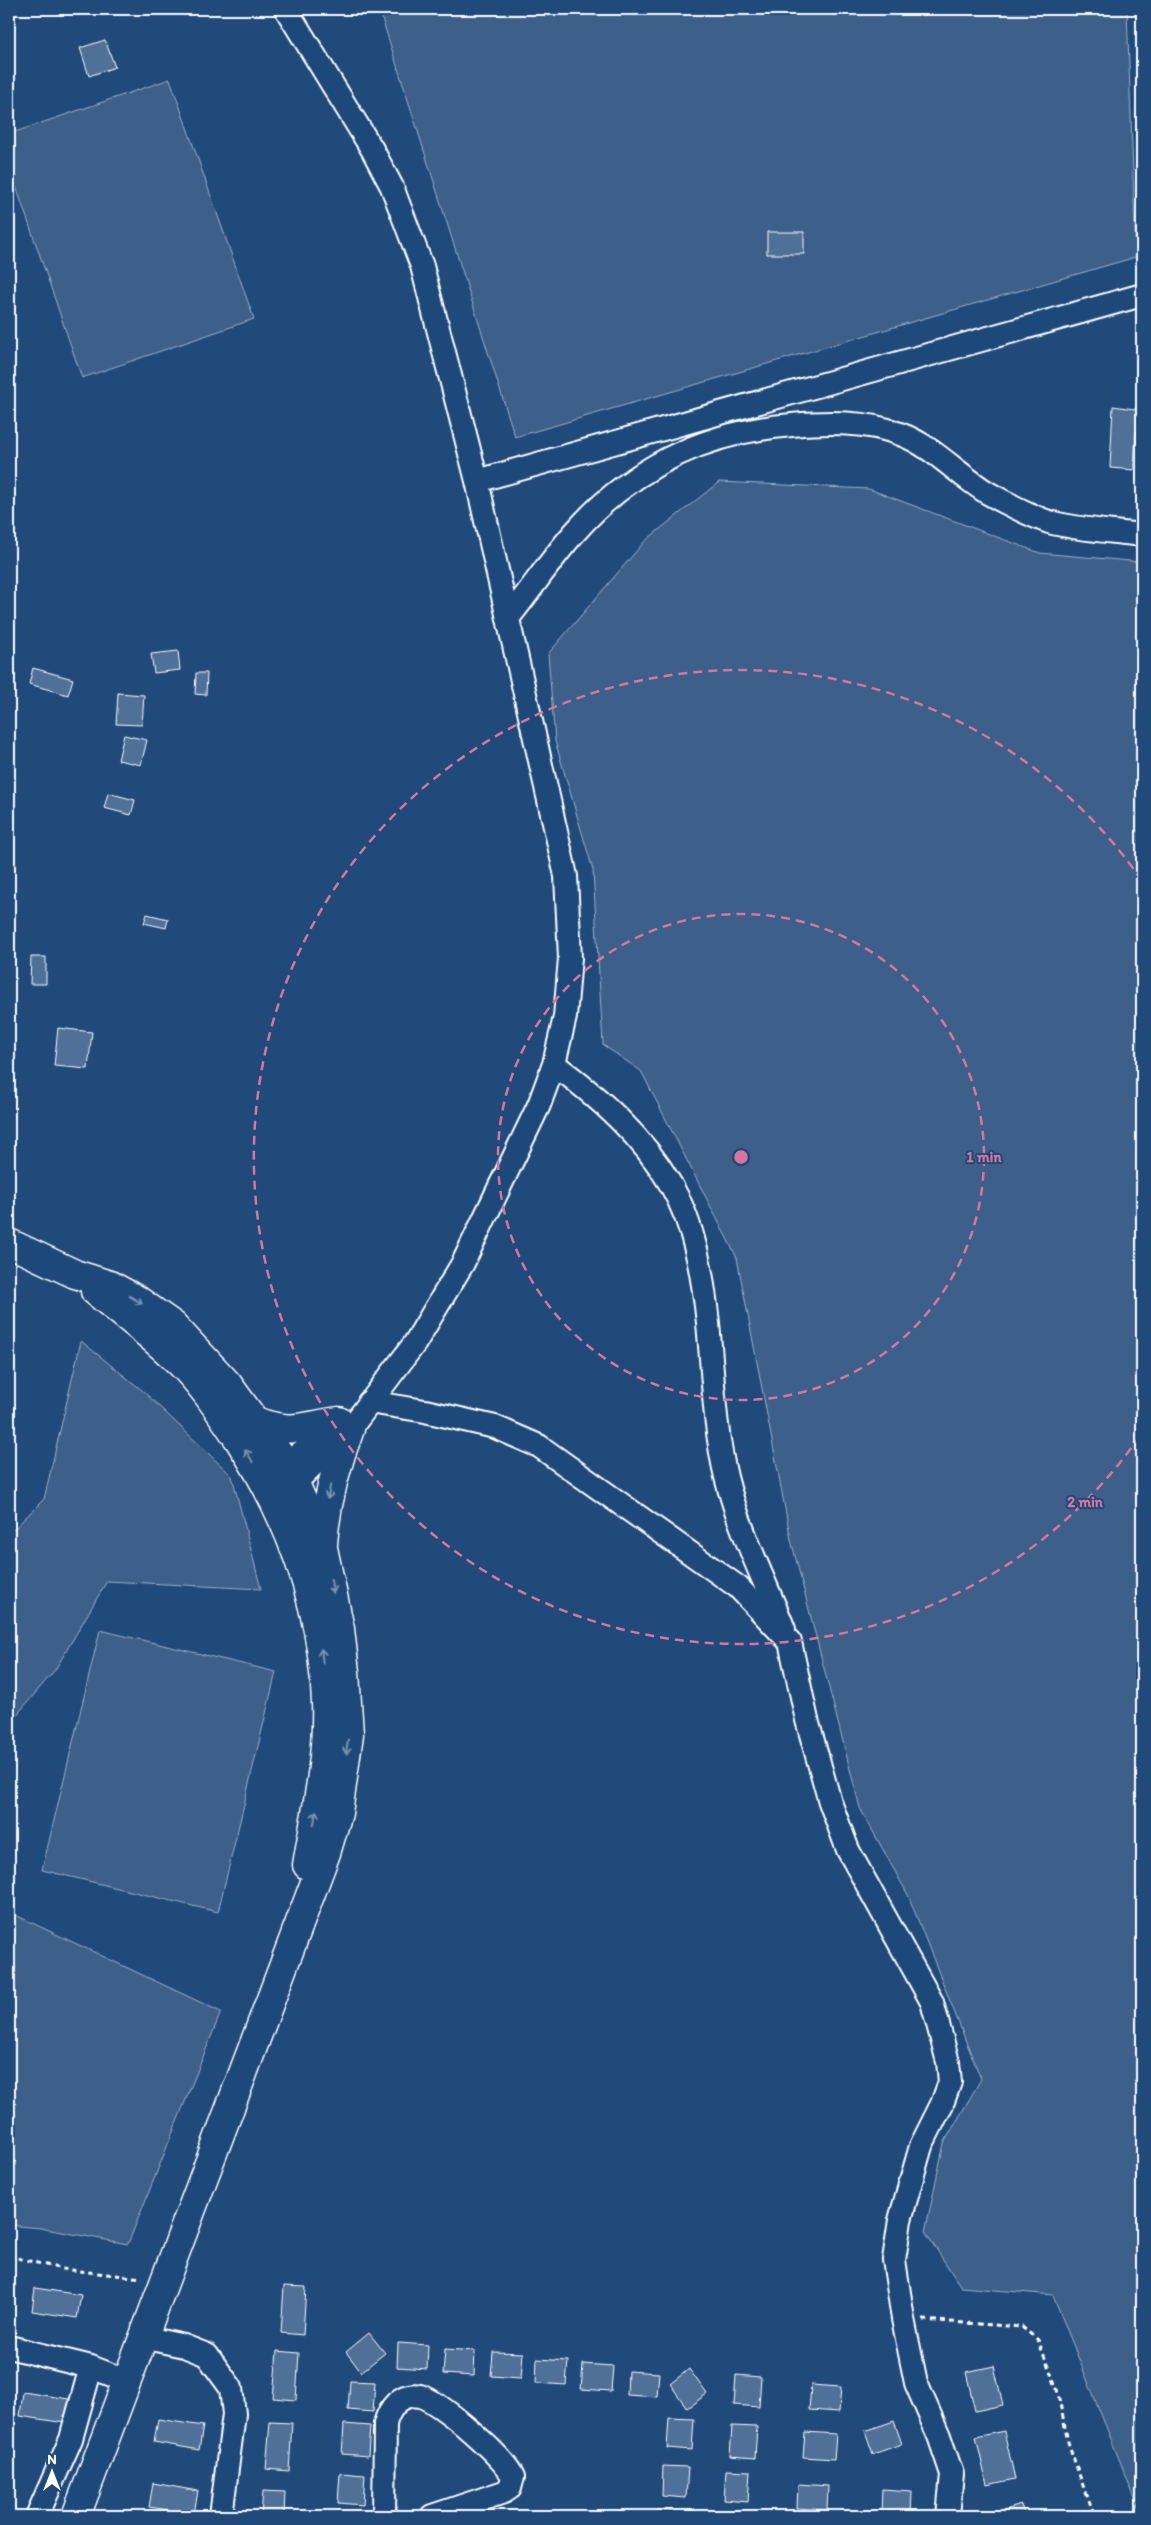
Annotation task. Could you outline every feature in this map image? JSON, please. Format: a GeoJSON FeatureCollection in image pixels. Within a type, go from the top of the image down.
{"type":"FeatureCollection","features":[{"type":"Feature","properties":{"kind":"street"},"geometry":{"type":"LineString","coordinates":[[270,1491],[292,1474],[355,1415],[415,1343],[463,1263],[539,1105],[554,1064],[565,1017],[570,958],[566,876],[477,481],[425,275],[392,187],[372,149],[286,9]]}},
{"type":"Feature","properties":{"kind":"street"},"geometry":{"type":"LineString","coordinates":[[477,481],[1142,294]]}},
{"type":"Feature","properties":{"kind":"street"},"geometry":{"type":"LineString","coordinates":[[508,618],[575,532],[616,491],[656,464],[710,440],[757,428],[816,423],[872,426],[901,434],[944,460],[988,493],[1048,522],[1142,535]]}},
{"type":"Feature","properties":{"kind":"street"},"geometry":{"type":"LineString","coordinates":[[554,1064],[583,1086],[644,1146],[672,1185],[689,1226],[703,1283],[718,1426],[726,1477],[748,1541],[790,1642],[807,1720],[830,1802],[848,1850],[932,2002],[948,2062],[950,2082],[942,2104],[921,2146],[900,2220],[894,2260],[903,2319],[916,2383],[939,2436],[952,2474],[948,2516]]}},
{"type":"Feature","properties":{"kind":"street"},"geometry":{"type":"LineString","coordinates":[[9,1242],[75,1274],[123,1292],[174,1326],[202,1354],[255,1421],[292,1474],[323,1548],[340,1629],[348,1734],[338,1813],[326,1853],[76,2516]]}},
{"type":"Feature","properties":{"kind":"street"},"geometry":{"type":"LineString","coordinates":[[75,1274],[184,1367],[213,1400],[270,1491],[306,1574],[316,1613],[326,1704],[319,1798],[295,1935]]}},
{"type":"Feature","properties":{"kind":"street"},"geometry":{"type":"LineString","coordinates":[[323,1548],[330,1489],[335,1466],[355,1415]]}},
{"type":"Feature","properties":{"kind":"street"},"geometry":{"type":"LineString","coordinates":[[255,1421],[277,1429],[301,1430],[355,1415],[495,1427],[539,1446],[738,1587],[790,1642]]}},
{"type":"Feature","properties":{"kind":"street"},"geometry":{"type":"LineString","coordinates":[[142,2337],[184,2346],[207,2355],[231,2388],[234,2414],[220,2516]]}},
{"type":"Feature","properties":{"kind":"street"},"geometry":{"type":"LineString","coordinates":[[9,2347],[91,2367],[127,2381]]}},
{"type":"Feature","properties":{"kind":"street"},"geometry":{"type":"LineString","coordinates":[[37,2516],[71,2439],[91,2367]]}},
{"type":"Feature","properties":{"kind":"street"},"geometry":{"type":"LineString","coordinates":[[384,2516],[385,2424],[387,2414],[399,2400],[411,2396],[428,2400],[478,2438],[510,2469],[513,2477],[510,2488],[504,2492],[432,2516]]}},
{"type":"Feature","properties":{"kind":"path"},"geometry":{"type":"LineString","coordinates":[[9,2256],[62,2270],[165,2281]]}},
{"type":"Feature","properties":{"kind":"path"},"geometry":{"type":"LineString","coordinates":[[903,2319],[1022,2327],[1038,2340],[1057,2389],[1068,2442],[1090,2506],[1097,2516]]}},
{"type":"Feature","properties":{"kind":"shaded area"},"geometry":{"type":"Polygon","coordinates":[[[379,9],[1127,9],[1136,257],[515,437],[379,9]]]}},
{"type":"Feature","properties":{"kind":"shaded area"},"geometry":{"type":"Polygon","coordinates":[[[170,79],[254,319],[82,378],[9,166],[9,134],[170,79]]]}},
{"type":"Feature","properties":{"kind":"shaded area"},"geometry":{"type":"Polygon","coordinates":[[[719,482],[869,489],[1040,553],[1142,562],[1142,2516],[1053,2295],[961,2287],[925,2232],[944,2143],[981,2079],[908,1895],[860,1808],[791,1540],[737,1258],[641,1071],[603,1045],[593,870],[555,741],[548,654],[645,541],[719,482]]]}},
{"type":"Feature","properties":{"kind":"shaded area"},"geometry":{"type":"Polygon","coordinates":[[[81,1341],[143,1391],[232,1476],[261,1589],[107,1581],[55,1670],[9,1724],[9,1534],[44,1499],[81,1341]]]}},
{"type":"Feature","properties":{"kind":"shaded area"},"geometry":{"type":"Polygon","coordinates":[[[100,1630],[276,1672],[218,1912],[42,1870],[100,1630]]]}},
{"type":"Feature","properties":{"kind":"shaded area"},"geometry":{"type":"Polygon","coordinates":[[[9,1912],[221,2012],[128,2244],[40,2228],[9,2225],[9,1912]]]}},
{"type":"Feature","properties":{"kind":"building"},"geometry":{"type":"Polygon","coordinates":[[[105,40],[115,67],[89,76],[80,48],[105,40]]]}},
{"type":"Feature","properties":{"kind":"building"},"geometry":{"type":"Polygon","coordinates":[[[767,232],[804,232],[804,254],[767,254],[767,232]]]}},
{"type":"Feature","properties":{"kind":"building"},"geometry":{"type":"Polygon","coordinates":[[[1113,406],[1142,410],[1142,433],[1136,432],[1134,470],[1110,468],[1113,406]]]}},
{"type":"Feature","properties":{"kind":"building"},"geometry":{"type":"Polygon","coordinates":[[[178,651],[180,670],[154,673],[151,654],[178,651]]]}},
{"type":"Feature","properties":{"kind":"building"},"geometry":{"type":"Polygon","coordinates":[[[33,668],[73,679],[68,695],[29,684],[33,668]]]}},
{"type":"Feature","properties":{"kind":"building"},"geometry":{"type":"Polygon","coordinates":[[[196,673],[207,673],[206,695],[195,694],[196,673]]]}},
{"type":"Feature","properties":{"kind":"building"},"geometry":{"type":"Polygon","coordinates":[[[118,693],[144,695],[142,725],[116,724],[118,693]]]}},
{"type":"Feature","properties":{"kind":"building"},"geometry":{"type":"Polygon","coordinates":[[[124,735],[147,740],[141,765],[118,760],[124,735]]]}},
{"type":"Feature","properties":{"kind":"building"},"geometry":{"type":"Polygon","coordinates":[[[108,793],[135,800],[131,815],[104,808],[108,793]]]}},
{"type":"Feature","properties":{"kind":"building"},"geometry":{"type":"Polygon","coordinates":[[[147,914],[168,919],[166,928],[144,923],[147,914]]]}},
{"type":"Feature","properties":{"kind":"building"},"geometry":{"type":"Polygon","coordinates":[[[31,957],[46,957],[46,984],[30,984],[31,957]]]}},
{"type":"Feature","properties":{"kind":"building"},"geometry":{"type":"Polygon","coordinates":[[[58,1028],[92,1032],[88,1069],[54,1066],[58,1028]]]}},
{"type":"Feature","properties":{"kind":"building"},"geometry":{"type":"Polygon","coordinates":[[[284,2286],[306,2287],[303,2335],[281,2333],[284,2286]]]}},
{"type":"Feature","properties":{"kind":"building"},"geometry":{"type":"Polygon","coordinates":[[[35,2288],[81,2295],[77,2318],[32,2311],[35,2288]]]}},
{"type":"Feature","properties":{"kind":"building"},"geometry":{"type":"Polygon","coordinates":[[[369,2333],[385,2353],[361,2372],[346,2352],[369,2333]]]}},
{"type":"Feature","properties":{"kind":"building"},"geometry":{"type":"Polygon","coordinates":[[[398,2343],[428,2345],[427,2369],[397,2367],[398,2343]]]}},
{"type":"Feature","properties":{"kind":"building"},"geometry":{"type":"Polygon","coordinates":[[[445,2349],[475,2351],[474,2376],[443,2374],[445,2349]]]}},
{"type":"Feature","properties":{"kind":"building"},"geometry":{"type":"Polygon","coordinates":[[[277,2351],[299,2353],[296,2400],[273,2398],[277,2351]]]}},
{"type":"Feature","properties":{"kind":"building"},"geometry":{"type":"Polygon","coordinates":[[[493,2352],[523,2353],[521,2378],[491,2376],[493,2352]]]}},
{"type":"Feature","properties":{"kind":"building"},"geometry":{"type":"Polygon","coordinates":[[[537,2359],[568,2361],[566,2385],[536,2383],[537,2359]]]}},
{"type":"Feature","properties":{"kind":"building"},"geometry":{"type":"Polygon","coordinates":[[[583,2364],[613,2366],[611,2391],[581,2389],[583,2364]]]}},
{"type":"Feature","properties":{"kind":"building"},"geometry":{"type":"Polygon","coordinates":[[[994,2366],[1003,2405],[975,2411],[966,2372],[994,2366]]]}},
{"type":"Feature","properties":{"kind":"building"},"geometry":{"type":"Polygon","coordinates":[[[689,2369],[707,2394],[687,2408],[670,2384],[689,2369]]]}},
{"type":"Feature","properties":{"kind":"building"},"geometry":{"type":"Polygon","coordinates":[[[628,2371],[659,2373],[657,2397],[627,2395],[628,2371]]]}},
{"type":"Feature","properties":{"kind":"building"},"geometry":{"type":"Polygon","coordinates":[[[736,2375],[761,2377],[759,2407],[734,2405],[736,2375]]]}},
{"type":"Feature","properties":{"kind":"building"},"geometry":{"type":"Polygon","coordinates":[[[350,2381],[375,2382],[373,2412],[348,2410],[350,2381]]]}},
{"type":"Feature","properties":{"kind":"building"},"geometry":{"type":"Polygon","coordinates":[[[811,2385],[841,2387],[839,2412],[809,2410],[811,2385]]]}},
{"type":"Feature","properties":{"kind":"building"},"geometry":{"type":"Polygon","coordinates":[[[23,2392],[69,2399],[65,2423],[20,2416],[23,2392]]]}},
{"type":"Feature","properties":{"kind":"building"},"geometry":{"type":"Polygon","coordinates":[[[669,2418],[694,2419],[692,2450],[667,2448],[669,2418]]]}},
{"type":"Feature","properties":{"kind":"building"},"geometry":{"type":"Polygon","coordinates":[[[158,2419],[203,2426],[199,2450],[154,2442],[158,2419]]]}},
{"type":"Feature","properties":{"kind":"building"},"geometry":{"type":"Polygon","coordinates":[[[894,2421],[902,2444],[873,2454],[865,2431],[894,2421]]]}},
{"type":"Feature","properties":{"kind":"building"},"geometry":{"type":"Polygon","coordinates":[[[270,2422],[292,2423],[289,2471],[266,2469],[270,2422]]]}},
{"type":"Feature","properties":{"kind":"building"},"geometry":{"type":"Polygon","coordinates":[[[344,2424],[370,2426],[368,2456],[342,2454],[344,2424]]]}},
{"type":"Feature","properties":{"kind":"building"},"geometry":{"type":"Polygon","coordinates":[[[732,2426],[757,2427],[755,2458],[730,2456],[732,2426]]]}},
{"type":"Feature","properties":{"kind":"building"},"geometry":{"type":"Polygon","coordinates":[[[1004,2431],[1015,2479],[987,2485],[976,2437],[1004,2431]]]}},
{"type":"Feature","properties":{"kind":"building"},"geometry":{"type":"Polygon","coordinates":[[[805,2432],[836,2434],[834,2459],[803,2457],[805,2432]]]}},
{"type":"Feature","properties":{"kind":"building"},"geometry":{"type":"Polygon","coordinates":[[[663,2466],[688,2467],[686,2498],[662,2496],[663,2466]]]}},
{"type":"Feature","properties":{"kind":"building"},"geometry":{"type":"Polygon","coordinates":[[[726,2470],[750,2471],[748,2502],[724,2500],[726,2470]]]}},
{"type":"Feature","properties":{"kind":"building"},"geometry":{"type":"Polygon","coordinates":[[[340,2473],[365,2475],[363,2505],[338,2503],[340,2473]]]}},
{"type":"Feature","properties":{"kind":"building"},"geometry":{"type":"Polygon","coordinates":[[[153,2483],[198,2491],[194,2514],[149,2507],[153,2483]]]}},
{"type":"Feature","properties":{"kind":"building"},"geometry":{"type":"Polygon","coordinates":[[[798,2484],[828,2486],[827,2510],[797,2508],[798,2484]]]}},
{"type":"Feature","properties":{"kind":"building"},"geometry":{"type":"Polygon","coordinates":[[[882,2489],[912,2491],[911,2515],[881,2513],[882,2489]]]}},
{"type":"Feature","properties":{"kind":"building"},"geometry":{"type":"Polygon","coordinates":[[[263,2491],[285,2492],[284,2516],[261,2516],[263,2491]]]}},
{"type":"Feature","properties":{"kind":"building"},"geometry":{"type":"Polygon","coordinates":[[[1021,2505],[1025,2516],[997,2516],[996,2513],[1021,2505]]]}},
{"type":"Feature","properties":{"kind":"building"},"geometry":{"type":"Polygon","coordinates":[[[657,2510],[681,2512],[681,2516],[656,2516],[657,2510]]]}}]}
